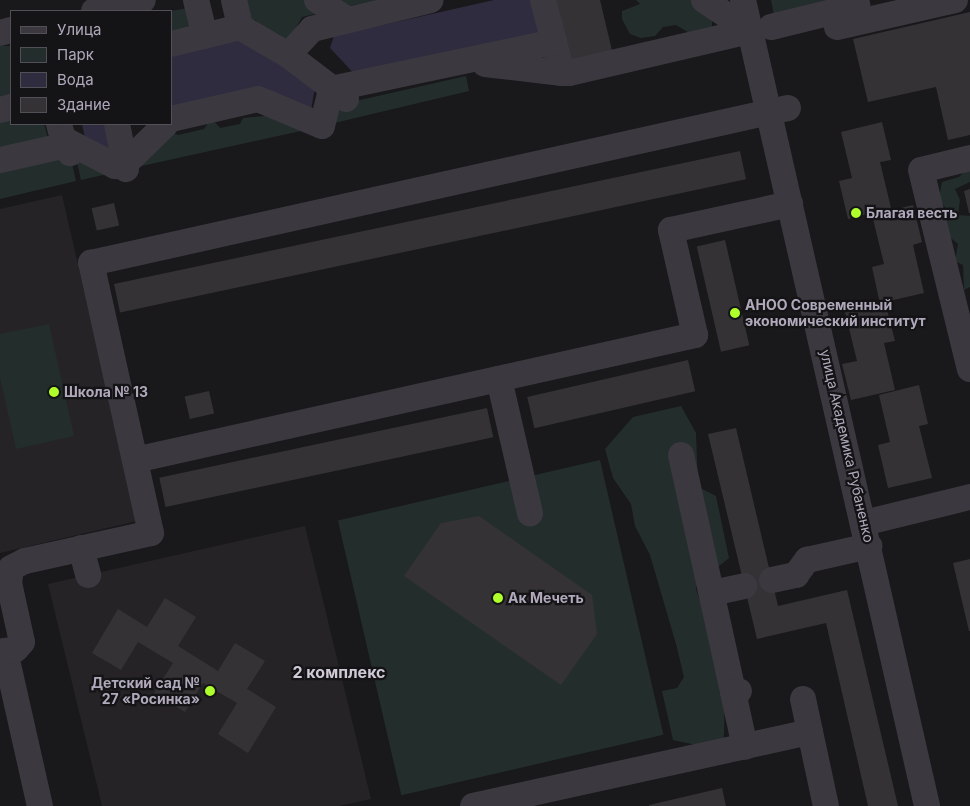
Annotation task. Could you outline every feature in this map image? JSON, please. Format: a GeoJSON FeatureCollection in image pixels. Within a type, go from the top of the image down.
{"type":"FeatureCollection","features":[{"type":"Feature","properties":{"kind":"street"},"geometry":{"type":"LineString","coordinates":[[196,0],[204,36]]}},
{"type":"Feature","properties":{"kind":"street"},"geometry":{"type":"LineString","coordinates":[[234,0],[240,27]]}},
{"type":"Feature","properties":{"kind":"street"},"geometry":{"type":"LineString","coordinates":[[317,0],[348,20]]}},
{"type":"Feature","properties":{"kind":"street"},"geometry":{"type":"LineString","coordinates":[[288,55],[312,29],[348,20],[381,6],[431,0]]}},
{"type":"Feature","properties":{"kind":"street"},"geometry":{"type":"LineString","coordinates":[[543,0],[562,73]]}},
{"type":"Feature","properties":{"kind":"street"},"geometry":{"type":"LineString","coordinates":[[704,0],[762,37]]}},
{"type":"Feature","properties":{"kind":"street","name":"улица Академика Рубаненко"},"geometry":{"type":"LineString","coordinates":[[743,0],[762,37],[778,110],[790,204],[867,534],[927,806]]}},
{"type":"Feature","properties":{"kind":"street"},"geometry":{"type":"LineString","coordinates":[[467,62],[562,73],[762,37],[857,3],[884,0]]}},
{"type":"Feature","properties":{"kind":"street"},"geometry":{"type":"LineString","coordinates":[[837,27],[955,0]]}},
{"type":"Feature","properties":{"kind":"street"},"geometry":{"type":"LineString","coordinates":[[100,10],[131,5]]}},
{"type":"Feature","properties":{"kind":"street"},"geometry":{"type":"LineString","coordinates":[[172,44],[240,27],[288,55],[341,96]]}},
{"type":"Feature","properties":{"kind":"street"},"geometry":{"type":"LineString","coordinates":[[172,118],[258,99],[322,126],[341,96],[395,85],[467,62],[554,42]]}},
{"type":"Feature","properties":{"kind":"street"},"geometry":{"type":"LineString","coordinates":[[40,806],[2,652],[19,646],[23,637],[9,583],[11,568],[25,561],[151,533],[91,263],[778,110]]}},
{"type":"Feature","properties":{"kind":"street"},"geometry":{"type":"LineString","coordinates":[[120,168],[165,125]]}},
{"type":"Feature","properties":{"kind":"street"},"geometry":{"type":"LineString","coordinates":[[115,129],[120,168]]}},
{"type":"Feature","properties":{"kind":"street"},"geometry":{"type":"LineString","coordinates":[[0,160],[58,147],[70,140],[120,168]]}},
{"type":"Feature","properties":{"kind":"street"},"geometry":{"type":"LineString","coordinates":[[970,158],[921,170],[970,369]]}},
{"type":"Feature","properties":{"kind":"street"},"geometry":{"type":"LineString","coordinates":[[135,460],[695,335],[671,230],[790,204]]}},
{"type":"Feature","properties":{"kind":"street"},"geometry":{"type":"LineString","coordinates":[[499,379],[530,513]]}},
{"type":"Feature","properties":{"kind":"street"},"geometry":{"type":"LineString","coordinates":[[681,455],[736,692],[745,747]]}},
{"type":"Feature","properties":{"kind":"street"},"geometry":{"type":"LineString","coordinates":[[772,580],[796,575],[807,560],[867,534],[970,497]]}},
{"type":"Feature","properties":{"kind":"street"},"geometry":{"type":"LineString","coordinates":[[81,548],[88,575]]}},
{"type":"Feature","properties":{"kind":"street"},"geometry":{"type":"LineString","coordinates":[[712,593],[744,586]]}},
{"type":"Feature","properties":{"kind":"street"},"geometry":{"type":"LineString","coordinates":[[803,699],[826,806]]}},
{"type":"Feature","properties":{"kind":"street"},"geometry":{"type":"LineString","coordinates":[[473,806],[810,732]]}},
{"type":"Feature","properties":{"kind":"shaded area","name":"Школа № 13"},"geometry":{"type":"Polygon","coordinates":[[[62,195],[137,521],[0,553],[0,209],[62,195]]]}},
{"type":"Feature","properties":{"kind":"shaded area","name":"Детский сад № 27 «Росинка»"},"geometry":{"type":"Polygon","coordinates":[[[305,526],[371,799],[339,806],[102,806],[48,584],[305,526]]]}},
{"type":"Feature","properties":{"kind":"green space"},"geometry":{"type":"Polygon","coordinates":[[[239,0],[377,0],[302,17],[291,37],[272,41],[259,33],[256,20],[244,23],[239,0]]]}},
{"type":"Feature","properties":{"kind":"green space"},"geometry":{"type":"Polygon","coordinates":[[[636,0],[712,0],[712,27],[693,35],[676,25],[663,27],[655,36],[641,38],[630,34],[622,19],[622,11],[640,4],[636,0]]]}},
{"type":"Feature","properties":{"kind":"green space"},"geometry":{"type":"Polygon","coordinates":[[[771,0],[847,0],[775,20],[771,0]]]}},
{"type":"Feature","properties":{"kind":"green space"},"geometry":{"type":"Polygon","coordinates":[[[188,8],[193,31],[172,36],[172,11],[188,8]]]}},
{"type":"Feature","properties":{"kind":"green space"},"geometry":{"type":"Polygon","coordinates":[[[0,46],[10,46],[10,100],[0,100],[0,46]]]}},
{"type":"Feature","properties":{"kind":"green space"},"geometry":{"type":"Polygon","coordinates":[[[466,76],[469,91],[330,124],[337,97],[347,103],[466,76]]]}},
{"type":"Feature","properties":{"kind":"green space"},"geometry":{"type":"Polygon","coordinates":[[[274,115],[310,129],[128,169],[168,131],[178,135],[204,129],[208,123],[214,121],[220,128],[240,124],[243,118],[274,115]]]}},
{"type":"Feature","properties":{"kind":"green space"},"geometry":{"type":"Polygon","coordinates":[[[10,117],[10,125],[44,125],[50,145],[0,156],[0,119],[10,117]]]}},
{"type":"Feature","properties":{"kind":"green space"},"geometry":{"type":"Polygon","coordinates":[[[76,158],[112,173],[81,180],[76,158]]]}},
{"type":"Feature","properties":{"kind":"green space"},"geometry":{"type":"Polygon","coordinates":[[[71,159],[76,181],[0,199],[0,164],[71,159]]]}},
{"type":"Feature","properties":{"kind":"green space"},"geometry":{"type":"Polygon","coordinates":[[[970,166],[970,182],[955,189],[960,200],[958,215],[970,216],[970,287],[964,290],[963,265],[955,261],[958,244],[945,233],[947,210],[939,199],[942,182],[959,177],[970,166]]]}},
{"type":"Feature","properties":{"kind":"green space"},"geometry":{"type":"Polygon","coordinates":[[[49,324],[74,436],[16,449],[0,377],[0,334],[49,324]]]}},
{"type":"Feature","properties":{"kind":"green space"},"geometry":{"type":"Polygon","coordinates":[[[681,406],[696,433],[698,487],[716,496],[729,558],[719,566],[701,559],[696,589],[725,670],[724,739],[701,746],[673,740],[662,691],[677,688],[684,677],[650,555],[635,526],[631,504],[613,478],[605,449],[633,417],[681,406]]]}},
{"type":"Feature","properties":{"kind":"green space"},"geometry":{"type":"Polygon","coordinates":[[[600,460],[663,735],[401,795],[338,521],[600,460]]]}},
{"type":"Feature","properties":{"kind":"water"},"geometry":{"type":"Polygon","coordinates":[[[494,0],[535,0],[543,38],[360,80],[330,48],[334,36],[494,0]]]}},
{"type":"Feature","properties":{"kind":"water"},"geometry":{"type":"Polygon","coordinates":[[[234,32],[316,82],[311,110],[172,106],[172,55],[178,46],[234,32]]]}},
{"type":"Feature","properties":{"kind":"water"},"geometry":{"type":"Polygon","coordinates":[[[82,125],[108,125],[116,157],[86,143],[82,125]]]}},
{"type":"Feature","properties":{"kind":"building"},"geometry":{"type":"Polygon","coordinates":[[[552,0],[600,0],[614,59],[568,70],[552,0]]]}},
{"type":"Feature","properties":{"kind":"building"},"geometry":{"type":"Polygon","coordinates":[[[970,12],[970,135],[948,140],[936,87],[868,102],[853,39],[970,12]]]}},
{"type":"Feature","properties":{"kind":"building"},"geometry":{"type":"Polygon","coordinates":[[[882,122],[891,160],[880,162],[891,208],[848,219],[839,181],[852,178],[841,132],[882,122]]]}},
{"type":"Feature","properties":{"kind":"building"},"geometry":{"type":"Polygon","coordinates":[[[740,151],[746,179],[120,312],[114,284],[740,151]]]}},
{"type":"Feature","properties":{"kind":"building"},"geometry":{"type":"Polygon","coordinates":[[[970,189],[970,213],[969,213],[964,191],[970,189]]]}},
{"type":"Feature","properties":{"kind":"building"},"geometry":{"type":"Polygon","coordinates":[[[114,203],[119,225],[97,231],[92,208],[114,203]]]}},
{"type":"Feature","properties":{"kind":"building"},"geometry":{"type":"Polygon","coordinates":[[[913,205],[922,242],[913,245],[924,293],[885,302],[895,341],[884,343],[895,390],[851,400],[842,364],[857,361],[845,312],[880,304],[872,267],[884,264],[872,215],[913,205]]]}},
{"type":"Feature","properties":{"kind":"building"},"geometry":{"type":"Polygon","coordinates":[[[725,240],[749,345],[721,352],[697,247],[725,240]]]}},
{"type":"Feature","properties":{"kind":"building"},"geometry":{"type":"Polygon","coordinates":[[[688,360],[695,391],[534,428],[527,397],[688,360]]]}},
{"type":"Feature","properties":{"kind":"building"},"geometry":{"type":"Polygon","coordinates":[[[919,385],[928,424],[919,426],[932,478],[888,488],[878,445],[890,442],[879,395],[919,385]]]}},
{"type":"Feature","properties":{"kind":"building"},"geometry":{"type":"Polygon","coordinates":[[[209,391],[214,413],[190,419],[185,397],[209,391]]]}},
{"type":"Feature","properties":{"kind":"building"},"geometry":{"type":"Polygon","coordinates":[[[487,408],[493,437],[166,507],[159,478],[487,408]]]}},
{"type":"Feature","properties":{"kind":"building"},"geometry":{"type":"Polygon","coordinates":[[[736,428],[778,606],[847,590],[898,806],[868,806],[826,623],[757,639],[708,434],[736,428]]]}},
{"type":"Feature","properties":{"kind":"building"},"geometry":{"type":"Polygon","coordinates":[[[479,516],[592,595],[597,634],[561,685],[404,576],[441,523],[479,516]]]}},
{"type":"Feature","properties":{"kind":"building"},"geometry":{"type":"Polygon","coordinates":[[[970,559],[970,631],[969,631],[953,563],[970,559]]]}},
{"type":"Feature","properties":{"kind":"building"},"geometry":{"type":"Polygon","coordinates":[[[165,598],[196,617],[178,646],[218,671],[235,643],[265,661],[247,689],[276,707],[248,753],[218,734],[237,703],[203,683],[185,712],[154,693],[173,663],[138,642],[121,670],[92,653],[118,609],[147,627],[165,598]]]}},
{"type":"Feature","properties":{"kind":"building"},"geometry":{"type":"Polygon","coordinates":[[[722,788],[726,806],[649,806],[649,805],[722,788]]]}},
{"type":"Feature","properties":{"kind":"place","name":"Благая весть"},"geometry":{"type":"Point","coordinates":[856,213]}},
{"type":"Feature","properties":{"kind":"place","name":"АНОО Современный экономический институт"},"geometry":{"type":"Point","coordinates":[735,313]}},
{"type":"Feature","properties":{"kind":"place","name":"Школа № 13"},"geometry":{"type":"Point","coordinates":[54,392]}},
{"type":"Feature","properties":{"kind":"place","name":"Ак Мечеть"},"geometry":{"type":"Point","coordinates":[498,598]}},
{"type":"Feature","properties":{"kind":"place","name":"Детский сад № 27 «Росинка»"},"geometry":{"type":"Point","coordinates":[210,691]}},
{"type":"Feature","properties":{"kind":"district","name":"2 комплекс"},"geometry":{"type":"Point","coordinates":[339,672]}}]}
